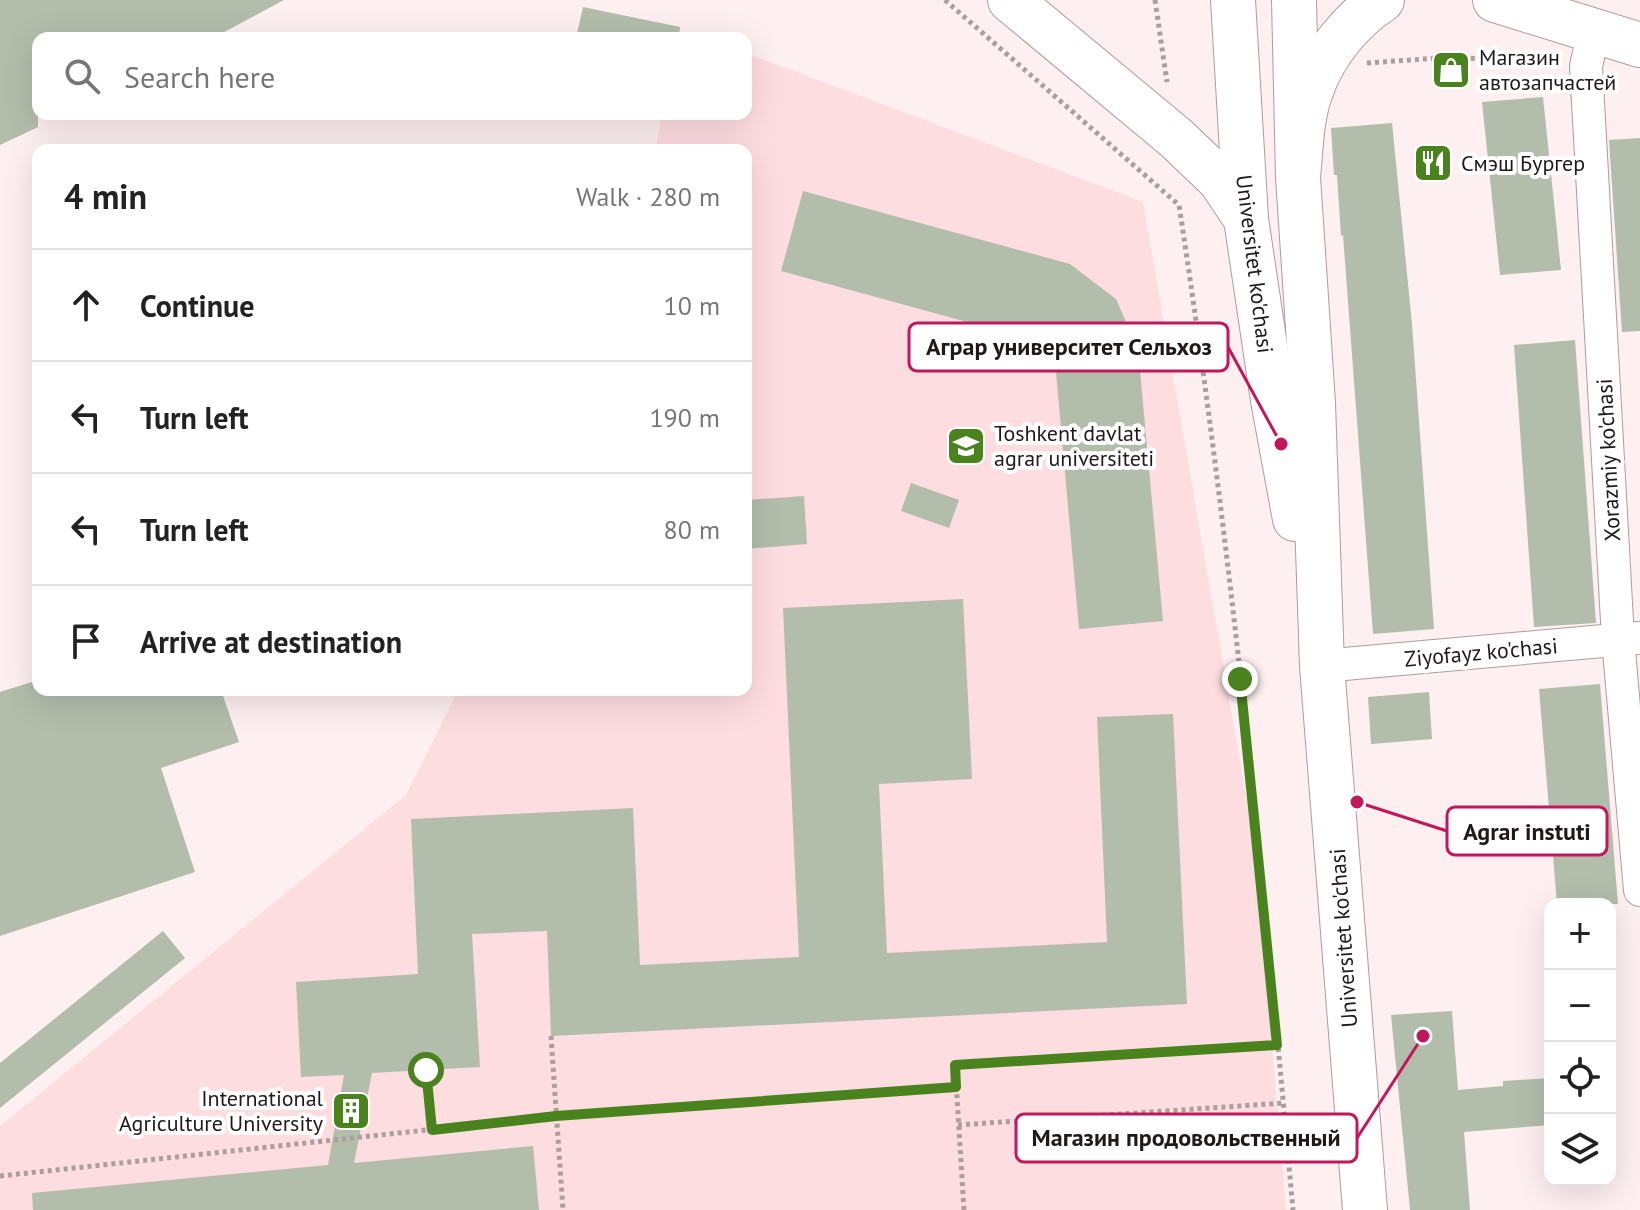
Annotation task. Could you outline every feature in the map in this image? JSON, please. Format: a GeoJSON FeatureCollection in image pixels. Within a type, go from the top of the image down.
{"type":"FeatureCollection","features":[{"type":"Feature","properties":{"kind":"main road"},"geometry":{"type":"LineString","coordinates":[[1010,0],[1176,138],[1220,180],[1246,219]]}},
{"type":"Feature","properties":{"kind":"main road","name":"Universitet ko'chasi"},"geometry":{"type":"LineString","coordinates":[[1233,0],[1246,219],[1273,400],[1322,666]]}},
{"type":"Feature","properties":{"kind":"main road","name":"Universitet ko'chasi"},"geometry":{"type":"LineString","coordinates":[[1294,0],[1298,177],[1313,403],[1322,666],[1365,1210]]}},
{"type":"Feature","properties":{"kind":"main road"},"geometry":{"type":"LineString","coordinates":[[1298,177],[1310,92],[1360,14],[1382,0]]}},
{"type":"Feature","properties":{"kind":"main road"},"geometry":{"type":"LineString","coordinates":[[1495,0],[1590,48],[1640,45]]}},
{"type":"Feature","properties":{"kind":"street","name":"Xorazmiy ko'chasi"},"geometry":{"type":"LineString","coordinates":[[1590,48],[1629,638],[1640,890]]}},
{"type":"Feature","properties":{"kind":"street","name":"Ziyofayz ko'chasi"},"geometry":{"type":"LineString","coordinates":[[1322,666],[1629,638]]}},
{"type":"Feature","properties":{"kind":"path"},"geometry":{"type":"LineString","coordinates":[[945,0],[1179,205],[1207,392],[1239,664],[1293,1210]]}},
{"type":"Feature","properties":{"kind":"path"},"geometry":{"type":"LineString","coordinates":[[1356,63],[1590,48]]}},
{"type":"Feature","properties":{"kind":"path"},"geometry":{"type":"LineString","coordinates":[[551,1036],[563,1210]]}},
{"type":"Feature","properties":{"kind":"path"},"geometry":{"type":"LineString","coordinates":[[964,1210],[955,1065],[1277,1045]]}},
{"type":"Feature","properties":{"kind":"path"},"geometry":{"type":"LineString","coordinates":[[426,1070],[432,1130]]}},
{"type":"Feature","properties":{"kind":"path"},"geometry":{"type":"LineString","coordinates":[[0,1176],[556,1116],[956,1087]]}},
{"type":"Feature","properties":{"kind":"path"},"geometry":{"type":"LineString","coordinates":[[958,1125],[1284,1103]]}},
{"type":"Feature","properties":{"kind":"shaded area","name":"Toshkent davlat agrar universiteti"},"geometry":{"type":"Polygon","coordinates":[[[752,55],[1143,202],[1255,848],[1286,1210],[0,1210],[0,1126],[406,795],[455,696],[752,696],[752,144],[656,144],[661,120],[752,120],[752,55]]]}},
{"type":"Feature","properties":{"kind":"building"},"geometry":{"type":"Polygon","coordinates":[[[0,0],[284,0],[224,32],[32,32],[32,120],[38,120],[38,127],[0,145],[0,0]]]}},
{"type":"Feature","properties":{"kind":"building"},"geometry":{"type":"Polygon","coordinates":[[[583,7],[680,27],[680,32],[577,32],[583,7]]]}},
{"type":"Feature","properties":{"kind":"building"},"geometry":{"type":"Polygon","coordinates":[[[1543,97],[1561,270],[1500,275],[1482,102],[1543,97]]]}},
{"type":"Feature","properties":{"kind":"building"},"geometry":{"type":"Polygon","coordinates":[[[1392,123],[1412,324],[1434,629],[1373,634],[1343,235],[1331,128],[1392,123]]]}},
{"type":"Feature","properties":{"kind":"building"},"geometry":{"type":"Polygon","coordinates":[[[1640,138],[1640,331],[1622,332],[1609,140],[1640,138]]]}},
{"type":"Feature","properties":{"kind":"building"},"geometry":{"type":"Polygon","coordinates":[[[803,191],[1070,264],[1116,299],[1138,349],[1163,621],[1079,629],[1055,361],[1044,343],[781,271],[803,191]]]}},
{"type":"Feature","properties":{"kind":"building"},"geometry":{"type":"Polygon","coordinates":[[[1575,340],[1596,623],[1534,627],[1514,345],[1575,340]]]}},
{"type":"Feature","properties":{"kind":"building"},"geometry":{"type":"Polygon","coordinates":[[[911,483],[959,500],[949,528],[901,511],[911,483]]]}},
{"type":"Feature","properties":{"kind":"building"},"geometry":{"type":"Polygon","coordinates":[[[804,496],[807,544],[752,549],[752,500],[804,496]]]}},
{"type":"Feature","properties":{"kind":"building"},"geometry":{"type":"Polygon","coordinates":[[[963,599],[972,779],[879,784],[887,953],[1107,942],[1097,717],[1173,714],[1187,1004],[551,1036],[547,931],[472,934],[480,1067],[372,1073],[354,1163],[533,1146],[539,1210],[33,1210],[32,1193],[328,1165],[344,1075],[301,1077],[296,982],[418,974],[411,819],[633,808],[640,965],[799,957],[783,608],[963,599]]]}},
{"type":"Feature","properties":{"kind":"building"},"geometry":{"type":"Polygon","coordinates":[[[32,682],[32,696],[223,696],[239,742],[161,768],[195,872],[0,936],[0,692],[32,682]]]}},
{"type":"Feature","properties":{"kind":"building"},"geometry":{"type":"Polygon","coordinates":[[[1600,684],[1618,904],[1616,898],[1556,898],[1539,689],[1600,684]]]}},
{"type":"Feature","properties":{"kind":"building"},"geometry":{"type":"Polygon","coordinates":[[[1429,692],[1432,739],[1371,744],[1368,697],[1429,692]]]}},
{"type":"Feature","properties":{"kind":"building"},"geometry":{"type":"Polygon","coordinates":[[[163,931],[185,958],[0,1108],[0,1063],[163,931]]]}},
{"type":"Feature","properties":{"kind":"building"},"geometry":{"type":"Polygon","coordinates":[[[1452,1011],[1458,1090],[1503,1086],[1503,1081],[1544,1078],[1544,1125],[1464,1132],[1470,1210],[1410,1210],[1391,1015],[1452,1011]]]}},
{"type":"Feature","properties":{"kind":"place","name":"Магазин автозапчастей"},"geometry":{"type":"Point","coordinates":[1451,70]}},
{"type":"Feature","properties":{"kind":"place","name":"Смэш Бургер"},"geometry":{"type":"Point","coordinates":[1433,163]}},
{"type":"Feature","properties":{"kind":"place","name":"Аграр университет Сельхоз"},"geometry":{"type":"Point","coordinates":[1281,444]}},
{"type":"Feature","properties":{"kind":"place","name":"Toshkent davlat agrar universiteti"},"geometry":{"type":"Point","coordinates":[966,446]}},
{"type":"Feature","properties":{"kind":"place","name":"Agrar instuti"},"geometry":{"type":"Point","coordinates":[1357,802]}},
{"type":"Feature","properties":{"kind":"place","name":"Магазин продовольственный"},"geometry":{"type":"Point","coordinates":[1423,1036]}},
{"type":"Feature","properties":{"kind":"place","name":"International Agriculture University"},"geometry":{"type":"Point","coordinates":[351,1111]}},
{"type":"Feature","properties":{"kind":"route"},"geometry":{"type":"LineString","coordinates":[[426,1070],[432,1130],[556,1116],[956,1087],[955,1065],[1277,1045],[1240,679]]}}]}
